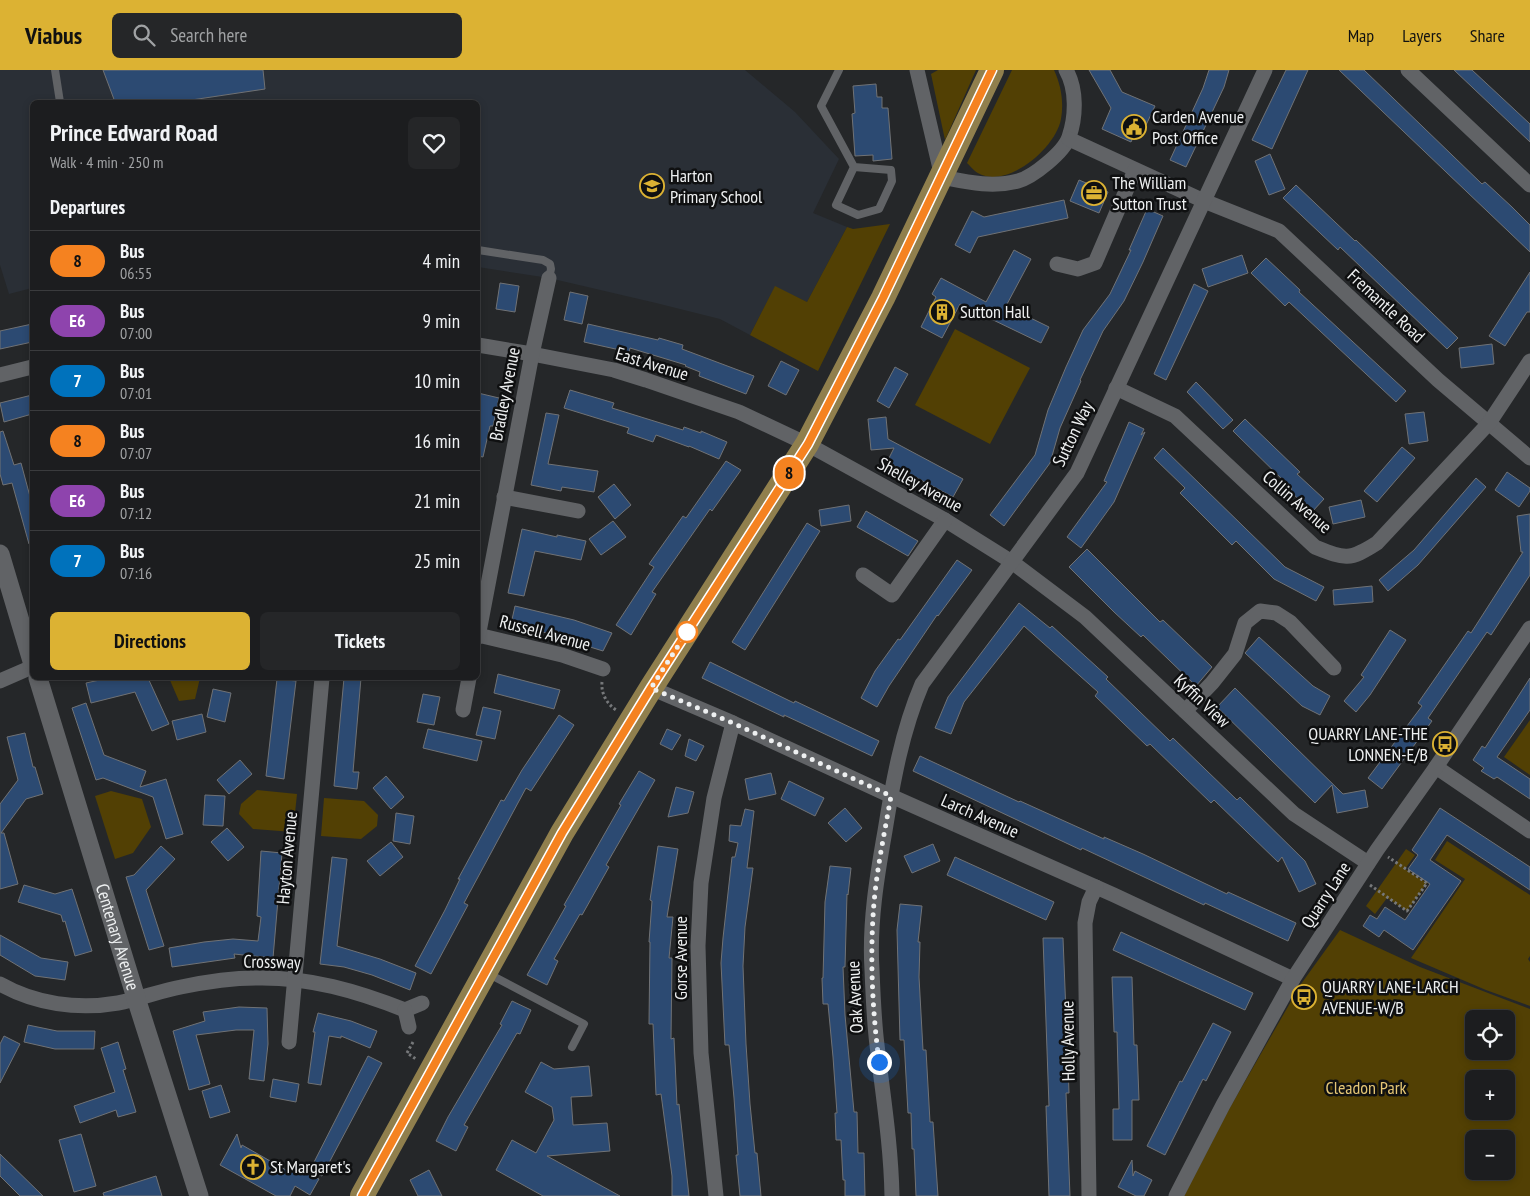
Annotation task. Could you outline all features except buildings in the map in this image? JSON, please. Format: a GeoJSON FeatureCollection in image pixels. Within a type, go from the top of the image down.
{"type":"FeatureCollection","features":[{"type":"Feature","properties":{"kind":"main road"},"geometry":{"type":"LineString","coordinates":[[362,1196],[562,833],[651,688],[808,444],[883,298],[992,70]]}},
{"type":"Feature","properties":{"kind":"street"},"geometry":{"type":"LineString","coordinates":[[917,70],[942,177],[982,185],[1019,181],[1035,173],[1050,161],[1069,139],[1075,103],[1066,70]]}},
{"type":"Feature","properties":{"kind":"street","name":"Sutton Way"},"geometry":{"type":"LineString","coordinates":[[891,796],[911,711],[922,684],[1077,473],[1265,70]]}},
{"type":"Feature","properties":{"kind":"street"},"geometry":{"type":"LineString","coordinates":[[1408,70],[1530,185]]}},
{"type":"Feature","properties":{"kind":"street","name":"Fremantle Road"},"geometry":{"type":"LineString","coordinates":[[1069,139],[1204,201],[1278,231],[1438,380],[1530,458]]}},
{"type":"Feature","properties":{"kind":"street"},"geometry":{"type":"LineString","coordinates":[[1057,264],[1078,269],[1096,263],[1135,170]]}},
{"type":"Feature","properties":{"kind":"street","name":"Bradley Avenue"},"geometry":{"type":"LineString","coordinates":[[480,625],[532,354],[549,278]]}},
{"type":"Feature","properties":{"kind":"street","name":"East Avenue"},"geometry":{"type":"LineString","coordinates":[[480,345],[614,370],[739,412],[808,444]]}},
{"type":"Feature","properties":{"kind":"street","name":"Collin Avenue"},"geometry":{"type":"LineString","coordinates":[[1116,388],[1175,416],[1315,547],[1338,556],[1357,556],[1377,543],[1489,423],[1530,361]]}},
{"type":"Feature","properties":{"kind":"street"},"geometry":{"type":"LineString","coordinates":[[0,375],[30,368]]}},
{"type":"Feature","properties":{"kind":"street","name":"Shelley Avenue"},"geometry":{"type":"LineString","coordinates":[[808,444],[945,520],[1012,562]]}},
{"type":"Feature","properties":{"kind":"street"},"geometry":{"type":"LineString","coordinates":[[504,497],[578,511]]}},
{"type":"Feature","properties":{"kind":"street"},"geometry":{"type":"LineString","coordinates":[[862,575],[892,595],[945,520]]}},
{"type":"Feature","properties":{"kind":"street"},"geometry":{"type":"LineString","coordinates":[[0,554],[30,654]]}},
{"type":"Feature","properties":{"kind":"street","name":"Kyffin View"},"geometry":{"type":"LineString","coordinates":[[1012,562],[1085,617],[1294,814],[1368,863]]}},
{"type":"Feature","properties":{"kind":"street"},"geometry":{"type":"LineString","coordinates":[[1185,711],[1212,683],[1235,654],[1245,623],[1260,611],[1276,613],[1290,622],[1334,668]]}},
{"type":"Feature","properties":{"kind":"street","name":"Quarry Lane"},"geometry":{"type":"LineString","coordinates":[[1176,1196],[1223,1105],[1293,979],[1368,863],[1530,628]]}},
{"type":"Feature","properties":{"kind":"street","name":"Russell Avenue"},"geometry":{"type":"LineString","coordinates":[[480,636],[554,653],[604,669]]}},
{"type":"Feature","properties":{"kind":"street"},"geometry":{"type":"LineString","coordinates":[[0,681],[30,668]]}},
{"type":"Feature","properties":{"kind":"street","name":"Centenary Avenue"},"geometry":{"type":"LineString","coordinates":[[39,680],[136,998],[200,1196]]}},
{"type":"Feature","properties":{"kind":"street","name":"Hayton Avenue"},"geometry":{"type":"LineString","coordinates":[[289,1042],[322,680]]}},
{"type":"Feature","properties":{"kind":"street"},"geometry":{"type":"LineString","coordinates":[[463,710],[469,680]]}},
{"type":"Feature","properties":{"kind":"street","name":"Larch Avenue"},"geometry":{"type":"LineString","coordinates":[[651,688],[733,723],[1293,979]]}},
{"type":"Feature","properties":{"kind":"street","name":"Gorse Avenue"},"geometry":{"type":"LineString","coordinates":[[716,1196],[701,1054],[698,946],[701,883],[714,798],[733,723]]}},
{"type":"Feature","properties":{"kind":"street"},"geometry":{"type":"LineString","coordinates":[[1436,767],[1530,831]]}},
{"type":"Feature","properties":{"kind":"street","name":"Oak Avenue"},"geometry":{"type":"LineString","coordinates":[[891,796],[873,916],[871,967],[877,1043],[887,1119],[892,1196]]}},
{"type":"Feature","properties":{"kind":"street","name":"Holly Avenue"},"geometry":{"type":"LineString","coordinates":[[1088,1196],[1085,923],[1087,910],[1096,888]]}},
{"type":"Feature","properties":{"kind":"street","name":"Crossway"},"geometry":{"type":"LineString","coordinates":[[1,988],[59,1004],[98,1005],[214,982],[255,978],[295,979],[347,990],[404,1010]]}},
{"type":"Feature","properties":{"kind":"street"},"geometry":{"type":"LineString","coordinates":[[409,1027],[404,1010],[422,1003]]}},
{"type":"Feature","properties":{"kind":"lane"},"geometry":{"type":"LineString","coordinates":[[55,70],[60,100]]}},
{"type":"Feature","properties":{"kind":"lane"},"geometry":{"type":"LineString","coordinates":[[839,70],[821,106],[854,167]]}},
{"type":"Feature","properties":{"kind":"lane"},"geometry":{"type":"LineString","coordinates":[[854,167],[891,170],[892,181],[879,210],[858,215],[836,205],[854,167]]}},
{"type":"Feature","properties":{"kind":"lane"},"geometry":{"type":"LineString","coordinates":[[480,250],[543,260],[550,264],[549,278]]}},
{"type":"Feature","properties":{"kind":"lane"},"geometry":{"type":"LineString","coordinates":[[485,972],[584,1024],[572,1047]]}},
{"type":"Feature","properties":{"kind":"path"},"geometry":{"type":"LineString","coordinates":[[604,669],[601,691],[610,706],[632,720]]}},
{"type":"Feature","properties":{"kind":"path"},"geometry":{"type":"LineString","coordinates":[[1359,878],[1407,911],[1427,883],[1377,850]]}},
{"type":"Feature","properties":{"kind":"path"},"geometry":{"type":"LineString","coordinates":[[409,1027],[414,1041],[407,1053],[431,1069]]}},
{"type":"Feature","properties":{"kind":"shaded area","name":"Harton Primary School"},"geometry":{"type":"Polygon","coordinates":[[[0,70],[745,70],[795,112],[839,159],[813,213],[847,227],[807,302],[775,287],[750,335],[720,319],[549,278],[480,267],[480,100],[30,100],[30,289],[9,294],[0,265],[0,70]]]}},
{"type":"Feature","properties":{"kind":"green space"},"geometry":{"type":"Polygon","coordinates":[[[938,70],[976,70],[945,140],[931,74],[938,70]]]}},
{"type":"Feature","properties":{"kind":"green space"},"geometry":{"type":"Polygon","coordinates":[[[1012,70],[1054,70],[1061,94],[1061,119],[1051,141],[1030,162],[1006,175],[994,177],[982,175],[967,163],[1012,70]]]}},
{"type":"Feature","properties":{"kind":"green space"},"geometry":{"type":"Polygon","coordinates":[[[890,224],[818,371],[750,335],[775,286],[807,302],[847,227],[853,229],[890,224]]]}},
{"type":"Feature","properties":{"kind":"green space"},"geometry":{"type":"Polygon","coordinates":[[[955,329],[1030,368],[990,444],[915,405],[955,329]]]}},
{"type":"Feature","properties":{"kind":"green space"},"geometry":{"type":"Polygon","coordinates":[[[170,680],[200,680],[195,699],[179,701],[170,680]]]}},
{"type":"Feature","properties":{"kind":"green space"},"geometry":{"type":"Polygon","coordinates":[[[1530,720],[1530,775],[1504,757],[1530,720]]]}},
{"type":"Feature","properties":{"kind":"green space"},"geometry":{"type":"Polygon","coordinates":[[[257,790],[297,794],[293,832],[253,829],[239,814],[241,804],[257,790]]]}},
{"type":"Feature","properties":{"kind":"green space"},"geometry":{"type":"Polygon","coordinates":[[[111,791],[142,799],[151,827],[133,853],[115,859],[95,796],[111,791]]]}},
{"type":"Feature","properties":{"kind":"green space"},"geometry":{"type":"Polygon","coordinates":[[[324,798],[364,801],[378,815],[377,826],[361,839],[321,836],[324,798]]]}},
{"type":"Feature","properties":{"kind":"green space"},"geometry":{"type":"Polygon","coordinates":[[[1447,841],[1530,895],[1530,956],[1528,959],[1530,962],[1530,1006],[1486,990],[1411,958],[1465,879],[1435,860],[1447,841]]]}},
{"type":"Feature","properties":{"kind":"green space"},"geometry":{"type":"Polygon","coordinates":[[[1406,849],[1415,855],[1405,869],[1427,883],[1407,911],[1387,898],[1375,914],[1366,906],[1406,849]]]}},
{"type":"Feature","properties":{"kind":"green space","name":"Cleadon Park"},"geometry":{"type":"Polygon","coordinates":[[[1340,930],[1420,967],[1530,1009],[1530,1196],[1184,1196],[1228,1111],[1301,984],[1340,930]]]}},
{"type":"Feature","properties":{"kind":"bus line","name":"8"},"geometry":{"type":"LineString","coordinates":[[362,1196],[402,1120],[562,833],[651,688],[808,444],[883,298],[992,70]]}},
{"type":"Feature","properties":{"kind":"place","name":"Carden Avenue Post Office"},"geometry":{"type":"Point","coordinates":[1134,127]}},
{"type":"Feature","properties":{"kind":"place","name":"Harton Primary School"},"geometry":{"type":"Point","coordinates":[652,186]}},
{"type":"Feature","properties":{"kind":"place","name":"The William Sutton Trust"},"geometry":{"type":"Point","coordinates":[1094,193]}},
{"type":"Feature","properties":{"kind":"place","name":"Sutton Hall"},"geometry":{"type":"Point","coordinates":[942,312]}},
{"type":"Feature","properties":{"kind":"place","name":"QUARRY LANE-THE LONNEN-E/B"},"geometry":{"type":"Point","coordinates":[1445,744]}},
{"type":"Feature","properties":{"kind":"place","name":"QUARRY LANE-LARCH AVENUE-W/B"},"geometry":{"type":"Point","coordinates":[1304,997]}},
{"type":"Feature","properties":{"kind":"place","name":"St Margaret's"},"geometry":{"type":"Point","coordinates":[253,1167]}},
{"type":"Feature","properties":{"kind":"route"},"geometry":{"type":"LineString","coordinates":[[687,632],[651,688],[733,723],[891,796],[873,916],[871,967],[879,1062]]}}]}
